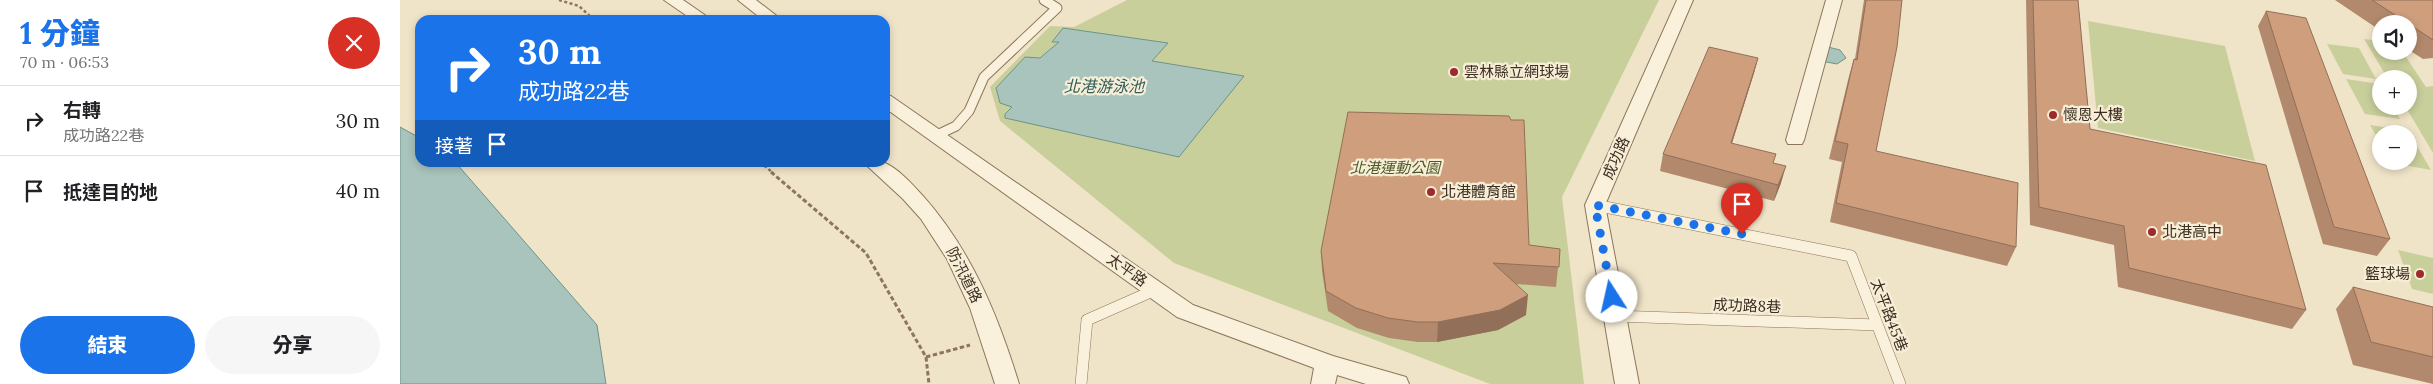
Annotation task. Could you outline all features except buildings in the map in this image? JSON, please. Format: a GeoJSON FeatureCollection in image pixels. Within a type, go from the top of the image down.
{"type":"FeatureCollection","features":[{"type":"Feature","properties":{"kind":"street"},"geometry":{"type":"LineString","coordinates":[[672,0],[696,15]]}},
{"type":"Feature","properties":{"kind":"street"},"geometry":{"type":"LineString","coordinates":[[746,0],[767,15]]}},
{"type":"Feature","properties":{"kind":"street","name":"成功路"},"geometry":{"type":"LineString","coordinates":[[1595,205],[1686,0]]}},
{"type":"Feature","properties":{"kind":"street"},"geometry":{"type":"LineString","coordinates":[[1795,140],[1834,0]]}},
{"type":"Feature","properties":{"kind":"street","name":"太平路"},"geometry":{"type":"LineString","coordinates":[[890,104],[1185,311],[1325,374],[1397,384]]}},
{"type":"Feature","properties":{"kind":"street","name":"防汛道路"},"geometry":{"type":"LineString","coordinates":[[878,167],[910,194],[956,252],[994,339],[1007,384]]}},
{"type":"Feature","properties":{"kind":"street"},"geometry":{"type":"LineString","coordinates":[[1595,205],[1627,384]]}},
{"type":"Feature","properties":{"kind":"lane"},"geometry":{"type":"LineString","coordinates":[[935,136],[956,126],[969,111],[984,77],[1057,8],[1044,0]]}},
{"type":"Feature","properties":{"kind":"lane","name":"太平路45巷"},"geometry":{"type":"LineString","coordinates":[[1595,205],[1851,256],[1900,384]]}},
{"type":"Feature","properties":{"kind":"lane"},"geometry":{"type":"LineString","coordinates":[[1081,384],[1087,320],[1155,290]]}},
{"type":"Feature","properties":{"kind":"lane","name":"成功路8巷"},"geometry":{"type":"LineString","coordinates":[[1615,316],[1877,325]]}},
{"type":"Feature","properties":{"kind":"path"},"geometry":{"type":"LineString","coordinates":[[559,0],[578,6],[588,15]]}},
{"type":"Feature","properties":{"kind":"path"},"geometry":{"type":"LineString","coordinates":[[765,167],[866,253],[926,357],[929,384]]}},
{"type":"Feature","properties":{"kind":"path"},"geometry":{"type":"LineString","coordinates":[[926,357],[994,339]]}},
{"type":"Feature","properties":{"kind":"green space","name":"北港運動公園"},"geometry":{"type":"Polygon","coordinates":[[[1127,0],[1659,0],[1562,197],[1584,384],[1490,384],[1174,263],[1000,121],[990,87],[1050,26],[1074,27],[1127,0]]]}},
{"type":"Feature","properties":{"kind":"green space"},"geometry":{"type":"Polygon","coordinates":[[[2088,21],[2225,46],[2255,161],[2098,128],[2088,21]]]}},
{"type":"Feature","properties":{"kind":"green space"},"geometry":{"type":"Polygon","coordinates":[[[2364,39],[2372,40],[2372,52],[2364,39]]]}},
{"type":"Feature","properties":{"kind":"green space"},"geometry":{"type":"Polygon","coordinates":[[[2327,44],[2359,48],[2372,72],[2372,78],[2343,74],[2327,44]]]}},
{"type":"Feature","properties":{"kind":"green space"},"geometry":{"type":"Polygon","coordinates":[[[2377,60],[2408,60],[2415,70],[2383,70],[2377,60]]]}},
{"type":"Feature","properties":{"kind":"green space"},"geometry":{"type":"Polygon","coordinates":[[[2417,74],[2426,87],[2433,86],[2433,153],[2410,115],[2417,115],[2417,74]]]}},
{"type":"Feature","properties":{"kind":"green space"},"geometry":{"type":"Polygon","coordinates":[[[2346,79],[2372,83],[2372,115],[2365,114],[2346,79]]]}},
{"type":"Feature","properties":{"kind":"green space"},"geometry":{"type":"Polygon","coordinates":[[[2372,115],[2398,115],[2400,119],[2372,115]]]}},
{"type":"Feature","properties":{"kind":"green space"},"geometry":{"type":"Polygon","coordinates":[[[2417,146],[2431,170],[2417,167],[2417,146]]]}},
{"type":"Feature","properties":{"kind":"green space","name":"籃球場"},"geometry":{"type":"Polygon","coordinates":[[[2398,250],[2433,258],[2433,294],[2412,289],[2398,250]]]}},
{"type":"Feature","properties":{"kind":"water","name":"北港游泳池"},"geometry":{"type":"Polygon","coordinates":[[[1063,28],[1168,43],[1152,61],[1244,76],[1179,157],[1005,118],[1005,114],[1012,107],[1000,103],[996,88],[1025,57],[1040,58],[1059,42],[1052,42],[1063,28]]]}},
{"type":"Feature","properties":{"kind":"water"},"geometry":{"type":"Polygon","coordinates":[[[1824,46],[1840,50],[1846,58],[1837,64],[1821,61],[1824,46]]]}},
{"type":"Feature","properties":{"kind":"water"},"geometry":{"type":"Polygon","coordinates":[[[400,127],[415,135],[415,167],[459,167],[597,325],[606,384],[400,384],[400,127]]]}},
{"type":"Feature","properties":{"kind":"place","name":"雲林縣立網球場"},"geometry":{"type":"Point","coordinates":[1454,72]}},
{"type":"Feature","properties":{"kind":"place","name":"懷恩大樓"},"geometry":{"type":"Point","coordinates":[2053,115]}},
{"type":"Feature","properties":{"kind":"place","name":"北港體育館"},"geometry":{"type":"Point","coordinates":[1431,192]}},
{"type":"Feature","properties":{"kind":"place","name":"北港高中"},"geometry":{"type":"Point","coordinates":[2152,232]}},
{"type":"Feature","properties":{"kind":"place","name":"籃球場"},"geometry":{"type":"Point","coordinates":[2420,274]}},
{"type":"Feature","properties":{"kind":"route"},"geometry":{"type":"LineString","coordinates":[[1612,297],[1595,205],[1742,234]]}}]}
